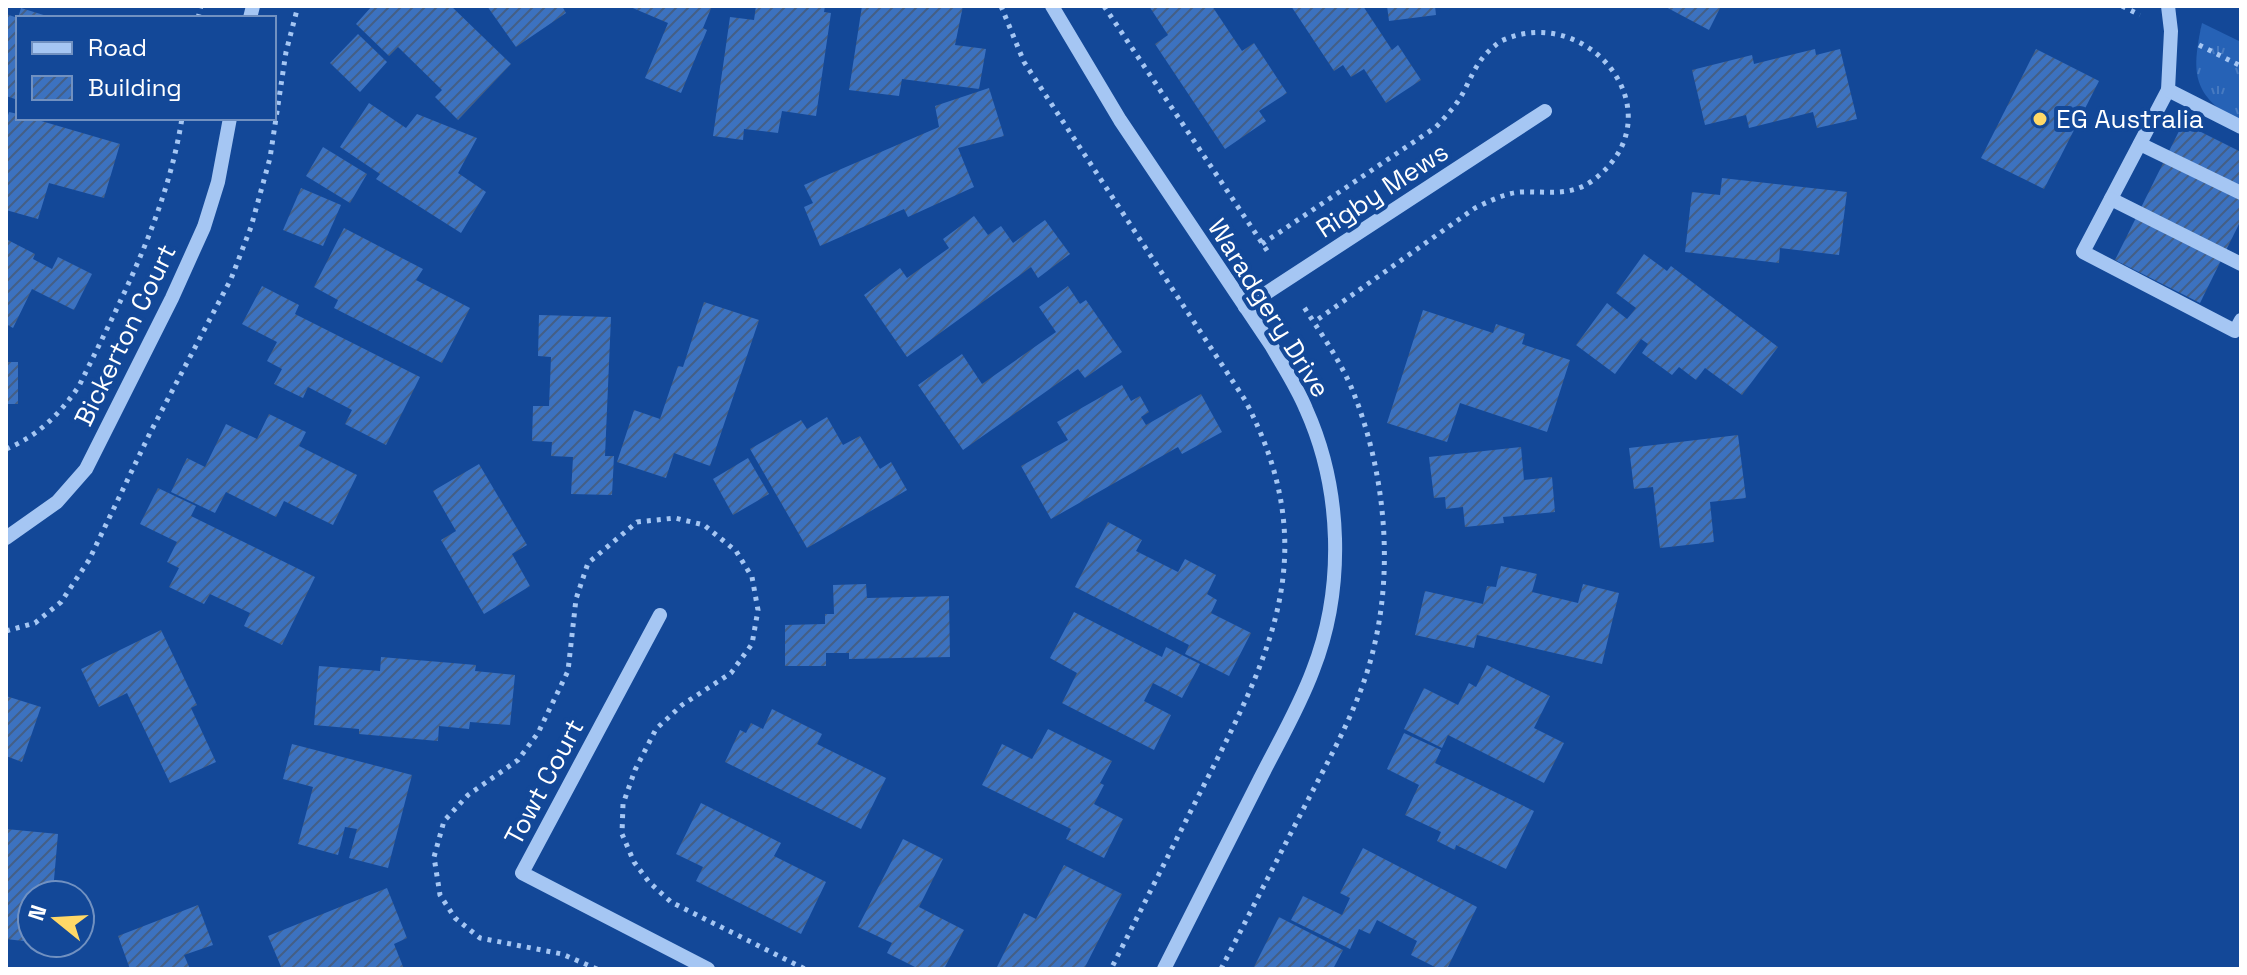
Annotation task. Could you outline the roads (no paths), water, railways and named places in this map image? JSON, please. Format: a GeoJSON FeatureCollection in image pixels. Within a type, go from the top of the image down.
{"type":"FeatureCollection","features":[{"type":"Feature","properties":{"kind":"street","name":"Waradgery Drive"},"geometry":{"type":"LineString","coordinates":[[1052,6],[1120,120],[1293,383],[1319,442],[1334,526],[1334,576],[1323,641],[1301,698],[1164,969]]}},
{"type":"Feature","properties":{"kind":"street"},"geometry":{"type":"LineString","coordinates":[[2168,6],[2171,31],[2168,90],[2083,252],[2239,329]]}},
{"type":"Feature","properties":{"kind":"street"},"geometry":{"type":"LineString","coordinates":[[2168,90],[2241,127]]}},
{"type":"Feature","properties":{"kind":"street","name":"Rigby Mews"},"geometry":{"type":"LineString","coordinates":[[1245,307],[1545,111]]}},
{"type":"Feature","properties":{"kind":"street","name":"Bickerton Court"},"geometry":{"type":"LineString","coordinates":[[6,538],[57,502],[86,469],[204,227],[218,182],[230,120]]}},
{"type":"Feature","properties":{"kind":"street"},"geometry":{"type":"LineString","coordinates":[[2140,144],[2241,193]]}},
{"type":"Feature","properties":{"kind":"street"},"geometry":{"type":"LineString","coordinates":[[2111,199],[2241,264]]}},
{"type":"Feature","properties":{"kind":"street","name":"Towt Court"},"geometry":{"type":"LineString","coordinates":[[660,615],[522,873],[708,969]]}},
{"type":"Feature","properties":{"kind":"place","name":"EG Australia"},"geometry":{"type":"Point","coordinates":[2040,119]}}]}
